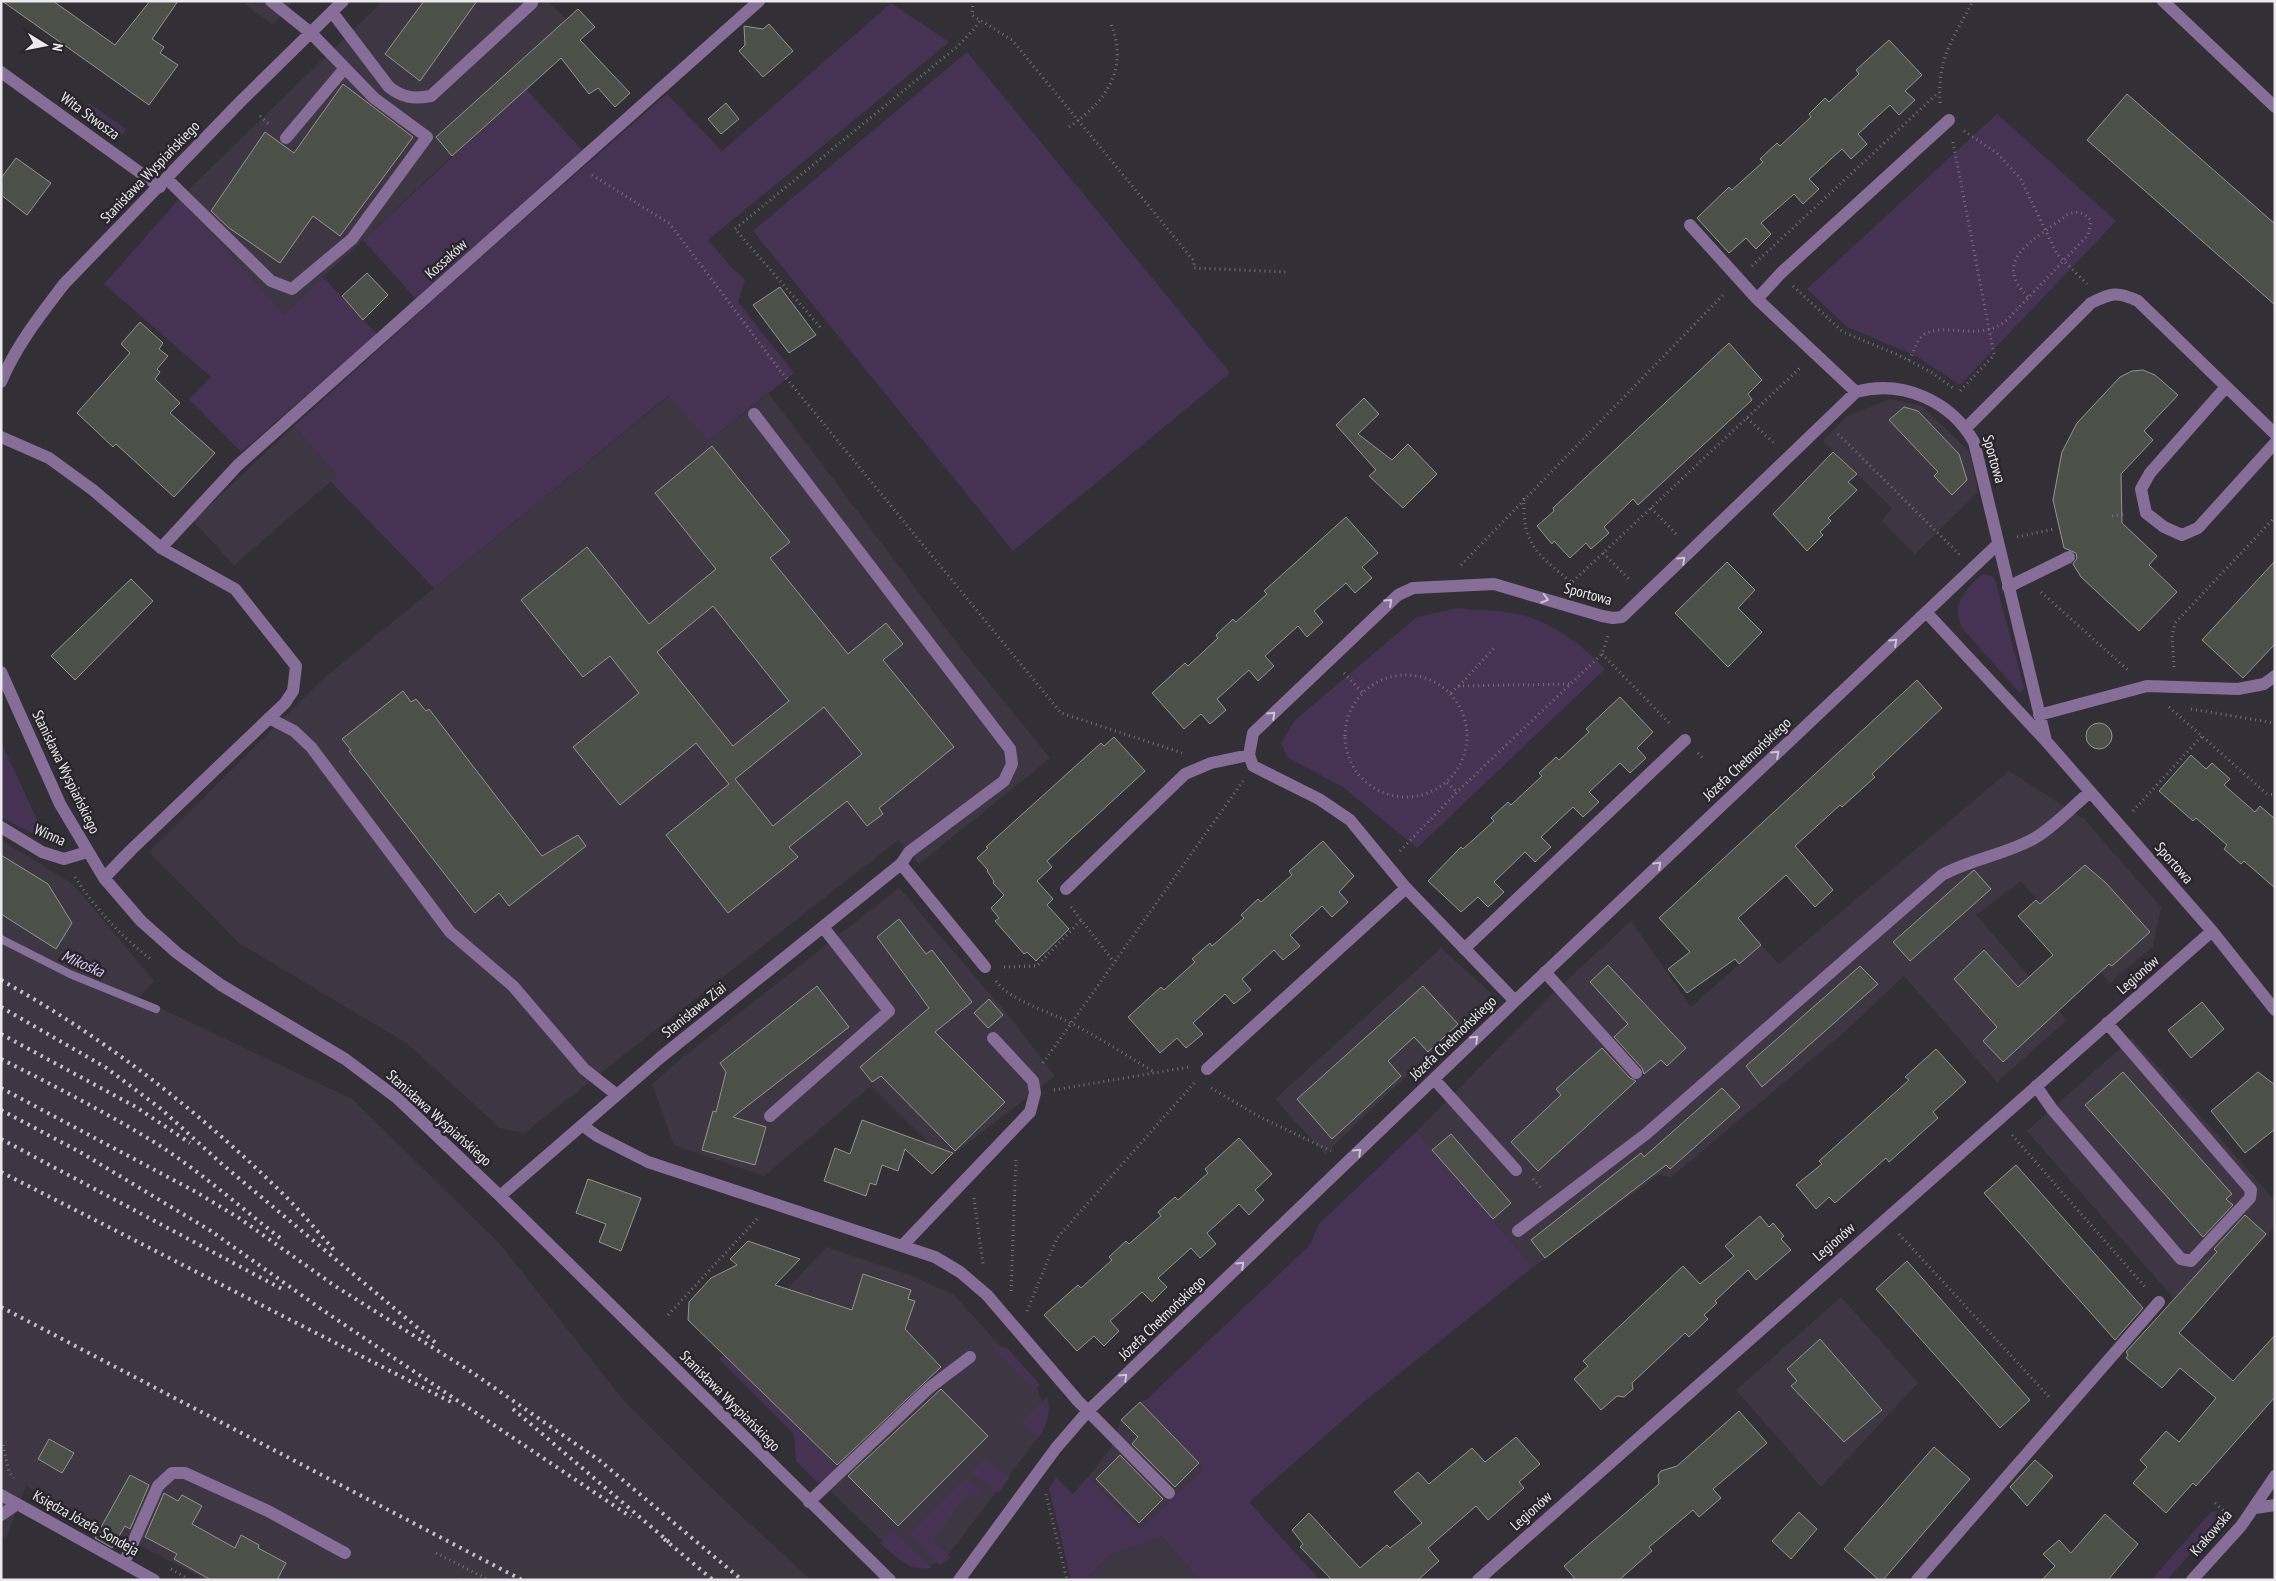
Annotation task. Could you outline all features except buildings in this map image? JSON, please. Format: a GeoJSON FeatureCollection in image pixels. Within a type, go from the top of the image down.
{"type":"FeatureCollection","features":[{"type":"Feature","properties":{"kind":"street"},"geometry":{"type":"LineString","coordinates":[[271,1],[311,33],[345,68],[286,138]]}},
{"type":"Feature","properties":{"kind":"street","name":"Stanisława Wyspiańskiego"},"geometry":{"type":"LineString","coordinates":[[1,382],[7,367],[39,317],[64,284],[164,183],[241,101],[343,1]]}},
{"type":"Feature","properties":{"kind":"street","name":"Kossaków"},"geometry":{"type":"LineString","coordinates":[[161,548],[238,465],[577,166],[759,1]]}},
{"type":"Feature","properties":{"kind":"street"},"geometry":{"type":"LineString","coordinates":[[2163,1],[2275,108]]}},
{"type":"Feature","properties":{"kind":"street"},"geometry":{"type":"LineString","coordinates":[[332,12],[389,87],[400,96],[417,98],[431,96],[532,3]]}},
{"type":"Feature","properties":{"kind":"street","name":"Wita Stwosza"},"geometry":{"type":"LineString","coordinates":[[1,72],[164,183],[271,281],[292,289],[352,239],[427,137],[374,98],[345,68]]}},
{"type":"Feature","properties":{"kind":"street"},"geometry":{"type":"LineString","coordinates":[[1757,299],[1781,273],[1949,120]]}},
{"type":"Feature","properties":{"kind":"street"},"geometry":{"type":"LineString","coordinates":[[1690,225],[1757,299],[1856,392]]}},
{"type":"Feature","properties":{"kind":"street"},"geometry":{"type":"LineString","coordinates":[[1966,428],[2091,303],[2108,295],[2124,294],[2138,301],[2275,434]]}},
{"type":"Feature","properties":{"kind":"street"},"geometry":{"type":"LineString","coordinates":[[2226,387],[2150,472],[2141,489],[2146,512],[2164,527],[2182,535],[2198,528],[2275,443]]}},
{"type":"Feature","properties":{"kind":"street","name":"Sportowa"},"geometry":{"type":"LineString","coordinates":[[1251,761],[1253,733],[1398,594],[1413,588],[1494,584],[1613,618],[1622,617],[1856,392],[1869,388],[1883,388],[1920,395],[1951,411],[1966,428],[1974,442],[2046,741]]}},
{"type":"Feature","properties":{"kind":"street","name":"Stanisława Ziai"},"geometry":{"type":"LineString","coordinates":[[500,1196],[617,1095],[901,864],[908,852],[1004,781],[1012,764],[1010,749],[754,414]]}},
{"type":"Feature","properties":{"kind":"street"},"geometry":{"type":"LineString","coordinates":[[1,437],[49,458],[94,490],[161,548],[235,589],[296,666],[293,691],[285,703],[104,878]]}},
{"type":"Feature","properties":{"kind":"street","name":"Józefa Chełmońskiego"},"geometry":{"type":"LineString","coordinates":[[959,1580],[1056,1448],[1088,1411],[1515,1001],[1998,544]]}},
{"type":"Feature","properties":{"kind":"street"},"geometry":{"type":"LineString","coordinates":[[2008,587],[2068,557]]}},
{"type":"Feature","properties":{"kind":"street","name":"Sportowa"},"geometry":{"type":"LineString","coordinates":[[1926,612],[2046,741],[2212,931],[2275,1010]]}},
{"type":"Feature","properties":{"kind":"street","name":"Stanisława Wyspiańskiego"},"geometry":{"type":"LineString","coordinates":[[1,672],[60,804],[104,878],[141,921],[177,953],[221,985],[345,1059],[397,1098],[500,1196],[890,1580]]}},
{"type":"Feature","properties":{"kind":"street"},"geometry":{"type":"LineString","coordinates":[[2039,716],[2147,686],[2238,689],[2264,684],[2275,676]]}},
{"type":"Feature","properties":{"kind":"street"},"geometry":{"type":"LineString","coordinates":[[269,718],[294,731],[311,747],[450,932],[513,986],[584,1069],[617,1095]]}},
{"type":"Feature","properties":{"kind":"street"},"geometry":{"type":"LineString","coordinates":[[1464,949],[1685,740]]}},
{"type":"Feature","properties":{"kind":"street"},"geometry":{"type":"LineString","coordinates":[[1066,889],[1186,774],[1211,763],[1251,761],[1319,799],[1350,820],[1385,865],[1515,1001]]}},
{"type":"Feature","properties":{"kind":"street"},"geometry":{"type":"LineString","coordinates":[[1518,1231],[1646,1134],[1942,875],[1961,864],[2012,849],[2034,839],[2090,792]]}},
{"type":"Feature","properties":{"kind":"street","name":"Winna"},"geometry":{"type":"LineString","coordinates":[[1,827],[42,852],[64,859],[87,852]]}},
{"type":"Feature","properties":{"kind":"street"},"geometry":{"type":"LineString","coordinates":[[901,864],[985,967]]}},
{"type":"Feature","properties":{"kind":"street"},"geometry":{"type":"LineString","coordinates":[[1203,1073],[1406,888]]}},
{"type":"Feature","properties":{"kind":"street"},"geometry":{"type":"LineString","coordinates":[[770,1116],[889,1011],[823,927]]}},
{"type":"Feature","properties":{"kind":"street","name":"Legionów"},"geometry":{"type":"LineString","coordinates":[[1478,1580],[2212,931]]}},
{"type":"Feature","properties":{"kind":"street"},"geometry":{"type":"LineString","coordinates":[[1546,972],[1636,1074]]}},
{"type":"Feature","properties":{"kind":"street"},"geometry":{"type":"LineString","coordinates":[[2036,1086],[2052,1109],[2181,1259],[2191,1262],[2250,1198],[2251,1190],[2107,1023]]}},
{"type":"Feature","properties":{"kind":"street"},"geometry":{"type":"LineString","coordinates":[[902,1246],[1030,1112],[1034,1087],[993,1038]]}},
{"type":"Feature","properties":{"kind":"street"},"geometry":{"type":"LineString","coordinates":[[1434,1079],[1516,1170]]}},
{"type":"Feature","properties":{"kind":"street"},"geometry":{"type":"LineString","coordinates":[[582,1124],[596,1136],[648,1162],[934,1257],[960,1272],[987,1294],[1088,1411],[1169,1493]]}},
{"type":"Feature","properties":{"kind":"street"},"geometry":{"type":"LineString","coordinates":[[1917,1580],[2159,1302]]}},
{"type":"Feature","properties":{"kind":"street"},"geometry":{"type":"LineString","coordinates":[[809,1502],[929,1388],[970,1357]]}},
{"type":"Feature","properties":{"kind":"street"},"geometry":{"type":"LineString","coordinates":[[124,1563],[158,1486],[172,1473],[185,1473],[260,1507],[345,1553]]}},
{"type":"Feature","properties":{"kind":"street","name":"Krakowska"},"geometry":{"type":"LineString","coordinates":[[2192,1580],[2255,1508],[2275,1476]]}},
{"type":"Feature","properties":{"kind":"street","name":"Księdza Józefa Sondeja"},"geometry":{"type":"LineString","coordinates":[[1,1495],[154,1580]]}},
{"type":"Feature","properties":{"kind":"street"},"geometry":{"type":"LineString","coordinates":[[1,1515],[17,1504]]}},
{"type":"Feature","properties":{"kind":"street","name":"Krakowska"},"geometry":{"type":"LineString","coordinates":[[2255,1508],[2275,1505]]}},
{"type":"Feature","properties":{"kind":"path"},"geometry":{"type":"LineString","coordinates":[[973,1],[972,15],[1012,40],[1194,261],[1194,268],[1287,272]]}},
{"type":"Feature","properties":{"kind":"path"},"geometry":{"type":"LineString","coordinates":[[1959,392],[1994,355],[1949,120],[1940,103],[1939,92],[1943,56],[1973,1]]}},
{"type":"Feature","properties":{"kind":"path"},"geometry":{"type":"LineString","coordinates":[[820,327],[735,229],[958,46],[980,20]]}},
{"type":"Feature","properties":{"kind":"path"},"geometry":{"type":"LineString","coordinates":[[1069,126],[1078,120],[1102,95],[1117,70],[1119,55],[1117,39],[1111,24]]}},
{"type":"Feature","properties":{"kind":"path"},"geometry":{"type":"LineString","coordinates":[[1456,585],[1462,562],[1738,279],[1939,92]]}},
{"type":"Feature","properties":{"kind":"path"},"geometry":{"type":"LineString","coordinates":[[1949,120],[1997,153],[2007,164],[2028,192],[2046,232],[2063,262],[2102,298]]}},
{"type":"Feature","properties":{"kind":"path"},"geometry":{"type":"LineString","coordinates":[[577,166],[670,224],[782,373],[1061,712],[1211,763]]}},
{"type":"Feature","properties":{"kind":"path"},"geometry":{"type":"LineString","coordinates":[[1909,360],[1919,339],[1926,332],[1972,332],[1990,329],[2007,320],[2029,298],[2088,235],[2091,221],[2085,214],[2072,212],[2021,251],[2012,267],[2016,284],[2029,298]]}},
{"type":"Feature","properties":{"kind":"path"},"geometry":{"type":"LineString","coordinates":[[1789,282],[1843,332],[1909,360],[1931,372],[1983,412]]}},
{"type":"Feature","properties":{"kind":"path"},"geometry":{"type":"LineString","coordinates":[[1552,601],[1816,353]]}},
{"type":"Feature","properties":{"kind":"path"},"geometry":{"type":"LineString","coordinates":[[1747,418],[1788,457]]}},
{"type":"Feature","properties":{"kind":"path"},"geometry":{"type":"LineString","coordinates":[[1826,421],[1973,568]]}},
{"type":"Feature","properties":{"kind":"path"},"geometry":{"type":"LineString","coordinates":[[1524,498],[1524,523],[1530,542],[1544,559],[1572,583]]}},
{"type":"Feature","properties":{"kind":"path"},"geometry":{"type":"LineString","coordinates":[[1651,508],[1692,550]]}},
{"type":"Feature","properties":{"kind":"path"},"geometry":{"type":"LineString","coordinates":[[2175,686],[2172,636],[2176,623],[2275,517]]}},
{"type":"Feature","properties":{"kind":"path"},"geometry":{"type":"LineString","coordinates":[[1998,544],[2054,529]]}},
{"type":"Feature","properties":{"kind":"path"},"geometry":{"type":"LineString","coordinates":[[1603,553],[1645,595]]}},
{"type":"Feature","properties":{"kind":"path"},"geometry":{"type":"LineString","coordinates":[[1385,865],[1457,792],[1602,654],[1613,618]]}},
{"type":"Feature","properties":{"kind":"path"},"geometry":{"type":"LineString","coordinates":[[1451,693],[1495,647]]}},
{"type":"Feature","properties":{"kind":"path"},"geometry":{"type":"LineString","coordinates":[[1602,654],[1704,760]]}},
{"type":"Feature","properties":{"kind":"path"},"geometry":{"type":"LineString","coordinates":[[1398,675],[1418,676],[1436,682],[1451,693],[1462,711],[1467,730],[1466,749],[1459,768],[1447,783],[1429,794],[1408,798],[1388,796],[1369,786],[1354,771],[1346,751],[1344,730],[1350,710],[1362,692],[1378,681],[1398,675]]}},
{"type":"Feature","properties":{"kind":"path"},"geometry":{"type":"LineString","coordinates":[[1458,686],[1570,684]]}},
{"type":"Feature","properties":{"kind":"path"},"geometry":{"type":"LineString","coordinates":[[2168,705],[2178,707]]}},
{"type":"Feature","properties":{"kind":"path"},"geometry":{"type":"LineString","coordinates":[[2187,709],[2275,723]]}},
{"type":"Feature","properties":{"kind":"path"},"geometry":{"type":"LineString","coordinates":[[2120,826],[2202,736]]}},
{"type":"Feature","properties":{"kind":"path"},"geometry":{"type":"LineString","coordinates":[[1251,761],[1114,962],[1048,1052],[1034,1087],[1190,1066],[1203,1073],[1209,1087],[1258,1116],[1350,1160]]}},
{"type":"Feature","properties":{"kind":"path"},"geometry":{"type":"LineString","coordinates":[[1447,783],[1457,792]]}},
{"type":"Feature","properties":{"kind":"path"},"geometry":{"type":"LineString","coordinates":[[64,859],[99,912],[130,943],[154,962]]}},
{"type":"Feature","properties":{"kind":"path"},"geometry":{"type":"LineString","coordinates":[[1066,889],[1061,895],[1114,962]]}},
{"type":"Feature","properties":{"kind":"path"},"geometry":{"type":"LineString","coordinates":[[985,967],[1037,966],[1081,920]]}},
{"type":"Feature","properties":{"kind":"path"},"geometry":{"type":"LineString","coordinates":[[985,967],[1000,987],[1070,1022],[1155,1072]]}},
{"type":"Feature","properties":{"kind":"path"},"geometry":{"type":"LineString","coordinates":[[1019,1332],[1057,1238],[1203,1073]]}},
{"type":"Feature","properties":{"kind":"path"},"geometry":{"type":"LineString","coordinates":[[1998,1119],[2159,1302]]}},
{"type":"Feature","properties":{"kind":"path"},"geometry":{"type":"LineString","coordinates":[[1010,1321],[1017,1126]]}},
{"type":"Feature","properties":{"kind":"path"},"geometry":{"type":"LineString","coordinates":[[1516,1170],[1527,1172],[1554,1204]]}},
{"type":"Feature","properties":{"kind":"path"},"geometry":{"type":"LineString","coordinates":[[971,1174],[987,1294]]}},
{"type":"Feature","properties":{"kind":"path"},"geometry":{"type":"LineString","coordinates":[[668,1315],[757,1219]]}},
{"type":"Feature","properties":{"kind":"path"},"geometry":{"type":"LineString","coordinates":[[1885,1219],[2063,1412]]}},
{"type":"Feature","properties":{"kind":"path"},"geometry":{"type":"LineString","coordinates":[[1044,1486],[1067,1580]]}},
{"type":"Feature","properties":{"kind":"path"},"geometry":{"type":"LineString","coordinates":[[2215,1504],[2228,1514]]}},
{"type":"Feature","properties":{"kind":"path"},"geometry":{"type":"LineString","coordinates":[[436,1553],[488,1580]]}},
{"type":"Feature","properties":{"kind":"shaded area"},"geometry":{"type":"Polygon","coordinates":[[[241,1],[293,1],[273,25],[241,1]]]}},
{"type":"Feature","properties":{"kind":"shaded area"},"geometry":{"type":"Polygon","coordinates":[[[383,1],[548,1],[584,37],[452,156],[284,314],[180,198],[383,1]]]}},
{"type":"Feature","properties":{"kind":"shaded area"},"geometry":{"type":"Polygon","coordinates":[[[891,3],[949,42],[708,240],[745,280],[738,302],[794,373],[708,441],[668,396],[434,588],[330,481],[337,476],[294,426],[473,264],[667,94],[722,151],[891,3]]]}},
{"type":"Feature","properties":{"kind":"shaded area"},"geometry":{"type":"Polygon","coordinates":[[[967,52],[1230,373],[1013,551],[753,231],[967,52]]]}},
{"type":"Feature","properties":{"kind":"shaded area"},"geometry":{"type":"Polygon","coordinates":[[[526,89],[582,150],[416,299],[363,240],[526,89]]]}},
{"type":"Feature","properties":{"kind":"shaded area"},"geometry":{"type":"Polygon","coordinates":[[[89,103],[126,129],[122,135],[103,124],[86,107],[89,103]]]}},
{"type":"Feature","properties":{"kind":"shaded area"},"geometry":{"type":"Polygon","coordinates":[[[1997,114],[2116,221],[1960,385],[1916,356],[1847,327],[1807,289],[1997,114]]]}},
{"type":"Feature","properties":{"kind":"shaded area"},"geometry":{"type":"Polygon","coordinates":[[[180,198],[284,314],[323,277],[377,334],[241,452],[189,399],[211,377],[104,284],[180,198]]]}},
{"type":"Feature","properties":{"kind":"shaded area"},"geometry":{"type":"Polygon","coordinates":[[[769,394],[962,650],[1050,758],[919,864],[898,840],[524,1133],[500,1128],[408,1044],[239,943],[149,852],[323,679],[669,396],[708,441],[769,394]]]}},
{"type":"Feature","properties":{"kind":"shaded area"},"geometry":{"type":"Polygon","coordinates":[[[1890,399],[1922,406],[1969,451],[1978,492],[1915,554],[1882,521],[1892,508],[1823,441],[1847,416],[1890,399]]]}},
{"type":"Feature","properties":{"kind":"shaded area"},"geometry":{"type":"Polygon","coordinates":[[[294,426],[337,476],[234,565],[193,521],[294,426]]]}},
{"type":"Feature","properties":{"kind":"shaded area"},"geometry":{"type":"Polygon","coordinates":[[[1983,574],[1992,576],[1995,580],[2024,688],[2020,693],[1962,628],[1958,615],[1960,600],[1971,585],[1983,574]]]}},
{"type":"Feature","properties":{"kind":"shaded area"},"geometry":{"type":"Polygon","coordinates":[[[1458,608],[1513,613],[1539,621],[1564,634],[1586,650],[1605,669],[1417,848],[1343,787],[1288,758],[1281,743],[1295,720],[1417,617],[1458,608]]]}},
{"type":"Feature","properties":{"kind":"shaded area"},"geometry":{"type":"Polygon","coordinates":[[[1,742],[47,841],[1,817],[1,742]]]}},
{"type":"Feature","properties":{"kind":"shaded area"},"geometry":{"type":"Polygon","coordinates":[[[2009,771],[2084,819],[2161,907],[2153,946],[2110,983],[2021,881],[1976,915],[2067,1020],[1997,1082],[1904,976],[1841,1035],[1671,1177],[1658,1175],[1533,1267],[1417,1131],[1550,996],[1631,921],[1691,1007],[1761,945],[1779,964],[2009,771]]]}},
{"type":"Feature","properties":{"kind":"shaded area"},"geometry":{"type":"Polygon","coordinates":[[[1,840],[73,884],[154,981],[139,998],[352,1099],[499,1243],[625,1402],[725,1501],[811,1580],[206,1580],[26,1486],[6,1539],[1,1537],[1,840]]]}},
{"type":"Feature","properties":{"kind":"shaded area"},"geometry":{"type":"Polygon","coordinates":[[[899,888],[1008,1015],[1055,1076],[946,1160],[871,1086],[764,1176],[674,1145],[652,1084],[683,1057],[899,888]]]}},
{"type":"Feature","properties":{"kind":"shaded area"},"geometry":{"type":"Polygon","coordinates":[[[1441,948],[1492,994],[1325,1154],[1275,1099],[1441,948]]]}},
{"type":"Feature","properties":{"kind":"shaded area"},"geometry":{"type":"Polygon","coordinates":[[[2132,1038],[2275,1201],[2275,1226],[2194,1317],[2176,1301],[2027,1131],[2132,1038]]]}},
{"type":"Feature","properties":{"kind":"shaded area"},"geometry":{"type":"Polygon","coordinates":[[[1417,1131],[1533,1267],[1365,1401],[1249,1502],[1320,1580],[1200,1580],[1162,1537],[1109,1556],[1086,1580],[1071,1580],[1049,1488],[1056,1478],[1073,1494],[1088,1477],[1140,1529],[1204,1468],[1140,1402],[1145,1401],[1310,1245],[1319,1224],[1417,1131]]]}},
{"type":"Feature","properties":{"kind":"shaded area"},"geometry":{"type":"Polygon","coordinates":[[[826,1247],[913,1276],[955,1296],[1036,1385],[1045,1409],[1040,1435],[947,1556],[926,1568],[904,1562],[821,1482],[838,1466],[762,1392],[767,1311],[826,1247]]]}},
{"type":"Feature","properties":{"kind":"shaded area"},"geometry":{"type":"Polygon","coordinates":[[[1841,1297],[1918,1383],[1821,1487],[1736,1390],[1841,1297]]]}},
{"type":"Feature","properties":{"kind":"shaded area"},"geometry":{"type":"Polygon","coordinates":[[[993,1348],[1007,1348],[1040,1385],[1034,1390],[993,1348]]]}},
{"type":"Feature","properties":{"kind":"shaded area"},"geometry":{"type":"Polygon","coordinates":[[[724,1354],[839,1468],[823,1482],[817,1482],[796,1461],[794,1434],[719,1359],[724,1354]]]}},
{"type":"Feature","properties":{"kind":"shaded area"},"geometry":{"type":"Polygon","coordinates":[[[1047,1397],[1049,1407],[1047,1418],[1039,1437],[1021,1423],[1047,1397]]]}},
{"type":"Feature","properties":{"kind":"shaded area"},"geometry":{"type":"Polygon","coordinates":[[[1140,1402],[1204,1468],[1140,1529],[1088,1477],[1111,1448],[1121,1420],[1140,1402]]]}},
{"type":"Feature","properties":{"kind":"shaded area"},"geometry":{"type":"Polygon","coordinates":[[[985,1459],[1010,1477],[998,1493],[971,1473],[985,1459]]]}},
{"type":"Feature","properties":{"kind":"shaded area"},"geometry":{"type":"Polygon","coordinates":[[[966,1478],[982,1491],[976,1499],[968,1493],[932,1541],[951,1557],[940,1565],[909,1535],[966,1478]]]}},
{"type":"Feature","properties":{"kind":"shaded area"},"geometry":{"type":"Polygon","coordinates":[[[2215,1511],[2223,1517],[2167,1580],[2151,1580],[2211,1512],[2215,1511]]]}},
{"type":"Feature","properties":{"kind":"shaded area"},"geometry":{"type":"Polygon","coordinates":[[[893,1530],[932,1568],[924,1569],[910,1566],[897,1558],[880,1543],[893,1530]]]}},
{"type":"Feature","properties":{"kind":"shaded area"},"geometry":{"type":"Polygon","coordinates":[[[1162,1537],[1200,1580],[1086,1580],[1109,1556],[1162,1537]]]}},
{"type":"Feature","properties":{"kind":"waterway","name":"Mikośka"},"geometry":{"type":"LineString","coordinates":[[1,939],[70,974],[156,1009]]}},
{"type":"Feature","properties":{"kind":"railway"},"geometry":{"type":"LineString","coordinates":[[1,980],[76,1025],[181,1103],[279,1190],[335,1251]]}},
{"type":"Feature","properties":{"kind":"railway"},"geometry":{"type":"LineString","coordinates":[[1,1007],[105,1067],[160,1108],[223,1165],[437,1344]]}},
{"type":"Feature","properties":{"kind":"railway"},"geometry":{"type":"LineString","coordinates":[[1,1034],[136,1107],[190,1143]]}},
{"type":"Feature","properties":{"kind":"railway"},"geometry":{"type":"LineString","coordinates":[[1,1059],[79,1099],[154,1142],[204,1177],[284,1241]]}},
{"type":"Feature","properties":{"kind":"railway"},"geometry":{"type":"LineString","coordinates":[[1,1088],[196,1192],[239,1218],[335,1286],[470,1371],[599,1460],[742,1580]]}},
{"type":"Feature","properties":{"kind":"railway"},"geometry":{"type":"LineString","coordinates":[[1,1110],[80,1152],[211,1231],[324,1311],[631,1517]]}},
{"type":"Feature","properties":{"kind":"railway"},"geometry":{"type":"LineString","coordinates":[[1,1139],[282,1289]]}},
{"type":"Feature","properties":{"kind":"railway"},"geometry":{"type":"LineString","coordinates":[[1,1172],[451,1402]]}},
{"type":"Feature","properties":{"kind":"railway"},"geometry":{"type":"LineString","coordinates":[[1,1307],[522,1580]]}},
{"type":"Feature","properties":{"kind":"railway"},"geometry":{"type":"LineString","coordinates":[[513,1409],[669,1542]]}},
{"type":"Feature","properties":{"kind":"railway"},"geometry":{"type":"LineString","coordinates":[[664,1539],[713,1580]]}}]}
